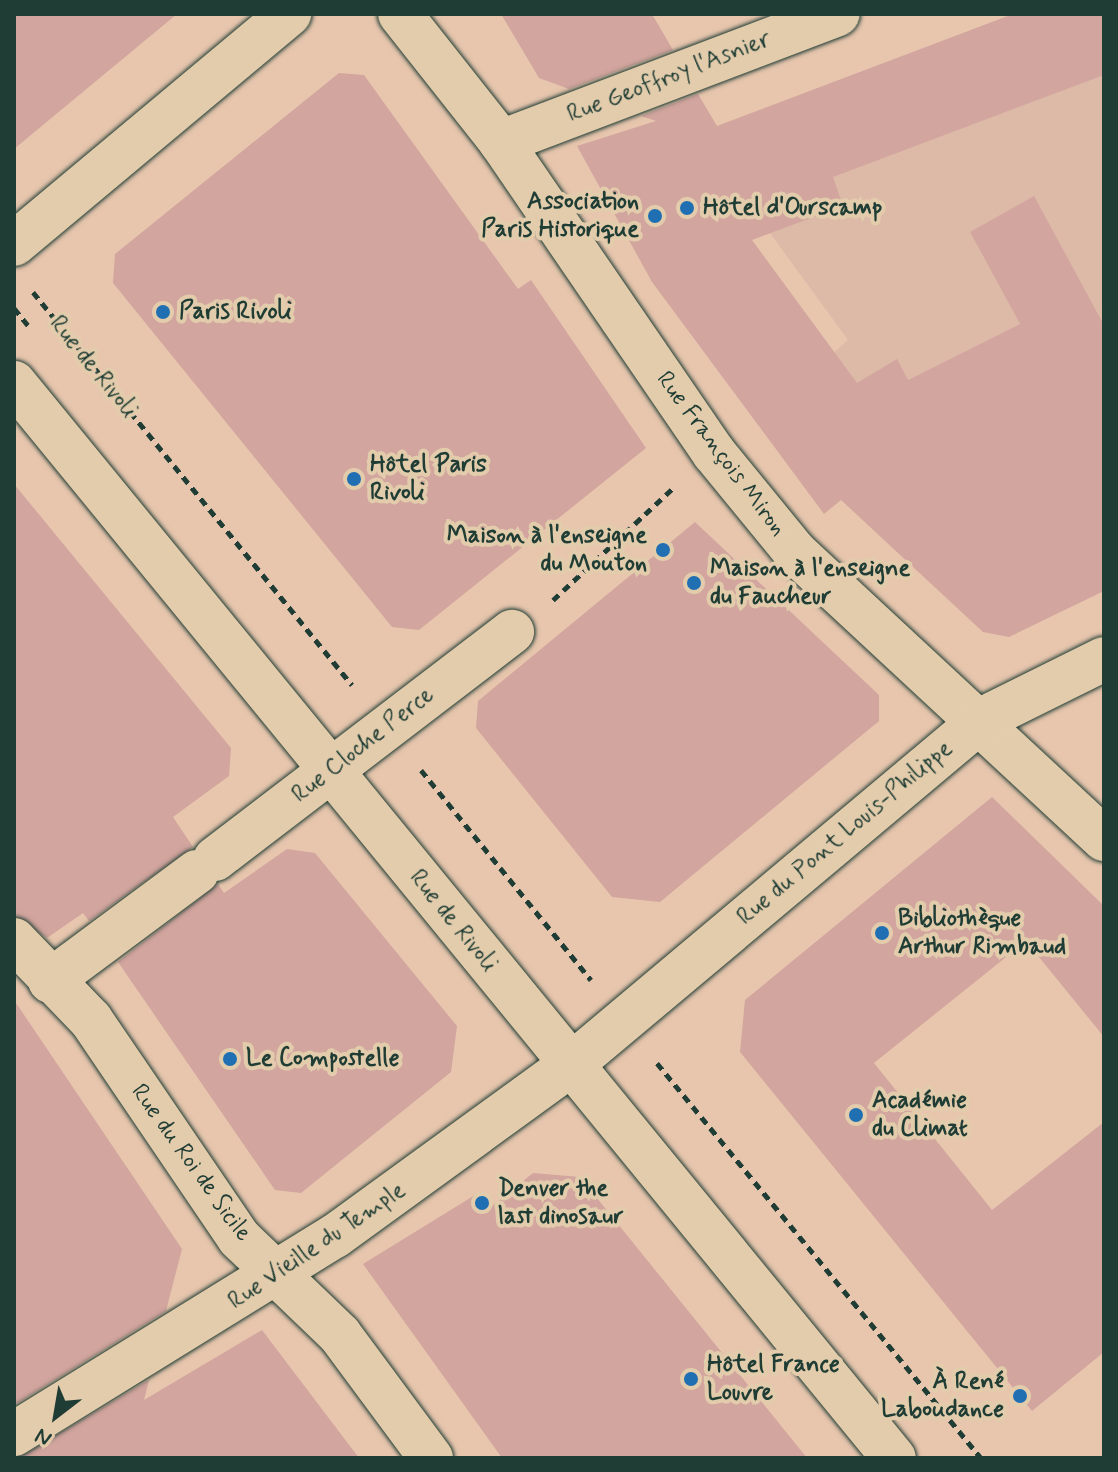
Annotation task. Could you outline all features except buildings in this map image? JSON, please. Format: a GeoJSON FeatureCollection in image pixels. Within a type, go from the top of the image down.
{"type":"FeatureCollection","features":[{"type":"Feature","properties":{"kind":"street"},"geometry":{"type":"LineString","coordinates":[[18,261],[289,14]]}},
{"type":"Feature","properties":{"kind":"street","name":"Rue François Miron"},"geometry":{"type":"LineString","coordinates":[[400,14],[501,142],[714,453],[795,552],[983,719],[1104,839]]}},
{"type":"Feature","properties":{"kind":"street","name":"Rue Geoffroy l'Asnier"},"geometry":{"type":"LineString","coordinates":[[501,142],[838,14]]}},
{"type":"Feature","properties":{"kind":"street","name":"Rue de Rivoli"},"geometry":{"type":"LineString","coordinates":[[14,383],[894,1458]]}},
{"type":"Feature","properties":{"kind":"street","name":"Rue Cloche Perce"},"geometry":{"type":"LineString","coordinates":[[50,981],[331,770],[385,725],[526,622]]}},
{"type":"Feature","properties":{"kind":"street","name":"Rue du Pont Louis-Philippe"},"geometry":{"type":"LineString","coordinates":[[605,1035],[983,719],[1104,659]]}},
{"type":"Feature","properties":{"kind":"street","name":"Rue du Roi de Sicile"},"geometry":{"type":"LineString","coordinates":[[14,940],[50,981],[91,1020],[239,1238],[279,1271],[340,1335],[431,1458]]}},
{"type":"Feature","properties":{"kind":"street","name":"Rue Vieille du Temple"},"geometry":{"type":"LineString","coordinates":[[14,1434],[279,1271],[572,1064],[605,1035]]}},
{"type":"Feature","properties":{"kind":"path","name":"Rue de Rivoli"},"geometry":{"type":"LineString","coordinates":[[18,261],[589,978]]}},
{"type":"Feature","properties":{"kind":"path"},"geometry":{"type":"LineString","coordinates":[[526,622],[714,453]]}},
{"type":"Feature","properties":{"kind":"path"},"geometry":{"type":"LineString","coordinates":[[651,1056],[981,1458]]}},
{"type":"Feature","properties":{"kind":"shaded area"},"geometry":{"type":"Polygon","coordinates":[[[1014,14],[1104,14],[1104,325],[1034,197],[970,232],[1020,324],[908,380],[854,392],[819,366],[848,340],[762,222],[1014,14]]]}},
{"type":"Feature","properties":{"kind":"place","name":"Hôtel d'Ourscamp"},"geometry":{"type":"Point","coordinates":[687,208]}},
{"type":"Feature","properties":{"kind":"place","name":"Association Paris Historique"},"geometry":{"type":"Point","coordinates":[655,216]}},
{"type":"Feature","properties":{"kind":"place","name":"Paris Rivoli"},"geometry":{"type":"Point","coordinates":[163,312]}},
{"type":"Feature","properties":{"kind":"place","name":"Hôtel Paris Rivoli"},"geometry":{"type":"Point","coordinates":[354,479]}},
{"type":"Feature","properties":{"kind":"place","name":"Maison à l'enseigne du Mouton"},"geometry":{"type":"Point","coordinates":[663,550]}},
{"type":"Feature","properties":{"kind":"place","name":"Maison à l'enseigne du Faucheur"},"geometry":{"type":"Point","coordinates":[694,583]}},
{"type":"Feature","properties":{"kind":"place","name":"Bibliothèque Arthur Rimbaud"},"geometry":{"type":"Point","coordinates":[882,933]}},
{"type":"Feature","properties":{"kind":"place","name":"Le Compostelle"},"geometry":{"type":"Point","coordinates":[230,1059]}},
{"type":"Feature","properties":{"kind":"place","name":"Académie du Climat"},"geometry":{"type":"Point","coordinates":[856,1115]}},
{"type":"Feature","properties":{"kind":"place","name":"Denver the last dinosaur"},"geometry":{"type":"Point","coordinates":[482,1203]}},
{"type":"Feature","properties":{"kind":"place","name":"Hôtel France Louvre"},"geometry":{"type":"Point","coordinates":[691,1379]}},
{"type":"Feature","properties":{"kind":"place","name":"À René Laboudance"},"geometry":{"type":"Point","coordinates":[1020,1396]}}]}
